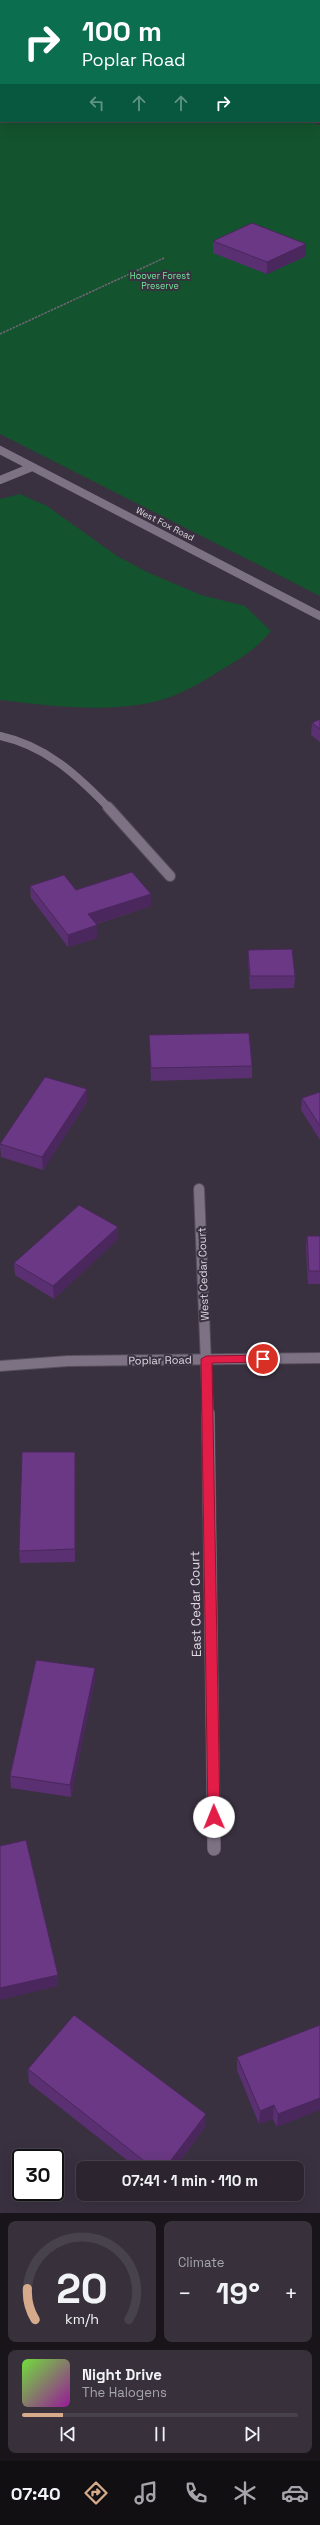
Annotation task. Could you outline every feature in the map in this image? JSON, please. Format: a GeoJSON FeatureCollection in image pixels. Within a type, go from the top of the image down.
{"type":"FeatureCollection","features":[{"type":"Feature","properties":{"kind":"street","name":"West Fox Road"},"geometry":{"type":"LineString","coordinates":[[0,450],[320,616]]}},
{"type":"Feature","properties":{"kind":"street"},"geometry":{"type":"LineString","coordinates":[[0,480],[32,467]]}},
{"type":"Feature","properties":{"kind":"street"},"geometry":{"type":"LineString","coordinates":[[0,736],[26,742],[58,761],[115,816],[170,876]]}},
{"type":"Feature","properties":{"kind":"street","name":"West Cedar Court"},"geometry":{"type":"LineString","coordinates":[[199,1189],[206,1359]]}},
{"type":"Feature","properties":{"kind":"street","name":"Poplar Road"},"geometry":{"type":"LineString","coordinates":[[0,1366],[68,1361],[320,1358]]}},
{"type":"Feature","properties":{"kind":"street","name":"East Cedar Court"},"geometry":{"type":"LineString","coordinates":[[206,1359],[214,1849]]}},
{"type":"Feature","properties":{"kind":"path"},"geometry":{"type":"LineString","coordinates":[[0,334],[164,258]]}},
{"type":"Feature","properties":{"kind":"green space","name":"Hoover Forest Preserve"},"geometry":{"type":"Polygon","coordinates":[[[0,122],[310,122],[320,125],[320,596],[0,434],[0,122]]]}},
{"type":"Feature","properties":{"kind":"green space"},"geometry":{"type":"Polygon","coordinates":[[[20,494],[47,506],[117,556],[147,572],[201,595],[245,606],[271,631],[248,653],[207,679],[161,700],[122,707],[81,708],[0,700],[0,499],[20,494]]]}},
{"type":"Feature","properties":{"kind":"building"},"geometry":{"type":"Polygon","coordinates":[[[252,223],[306,244],[267,262],[213,241],[252,223]]]}},
{"type":"Feature","properties":{"kind":"building"},"geometry":{"type":"Polygon","coordinates":[[[320,719],[320,729],[312,723],[320,719]]]}},
{"type":"Feature","properties":{"kind":"building"},"geometry":{"type":"Polygon","coordinates":[[[132,872],[151,894],[88,914],[97,925],[68,935],[30,886],[64,875],[76,890],[132,872]]]}},
{"type":"Feature","properties":{"kind":"building"},"geometry":{"type":"Polygon","coordinates":[[[292,949],[295,976],[250,976],[248,950],[292,949]]]}},
{"type":"Feature","properties":{"kind":"building"},"geometry":{"type":"Polygon","coordinates":[[[249,1033],[252,1066],[151,1068],[149,1035],[249,1033]]]}},
{"type":"Feature","properties":{"kind":"building"},"geometry":{"type":"Polygon","coordinates":[[[45,1077],[87,1089],[42,1157],[0,1144],[45,1077]]]}},
{"type":"Feature","properties":{"kind":"building"},"geometry":{"type":"Polygon","coordinates":[[[320,1092],[320,1126],[302,1098],[320,1092]]]}},
{"type":"Feature","properties":{"kind":"building"},"geometry":{"type":"Polygon","coordinates":[[[79,1205],[118,1227],[53,1286],[14,1263],[79,1205]]]}},
{"type":"Feature","properties":{"kind":"building"},"geometry":{"type":"Polygon","coordinates":[[[307,1236],[320,1236],[320,1271],[309,1271],[307,1236]]]}},
{"type":"Feature","properties":{"kind":"building"},"geometry":{"type":"Polygon","coordinates":[[[22,1452],[75,1452],[75,1549],[19,1551],[22,1452]]]}},
{"type":"Feature","properties":{"kind":"building"},"geometry":{"type":"Polygon","coordinates":[[[36,1660],[95,1668],[70,1785],[10,1776],[36,1660]]]}},
{"type":"Feature","properties":{"kind":"building"},"geometry":{"type":"Polygon","coordinates":[[[26,1840],[58,1975],[0,1988],[0,1846],[26,1840]]]}},
{"type":"Feature","properties":{"kind":"building"},"geometry":{"type":"Polygon","coordinates":[[[74,2015],[206,2114],[170,2161],[144,2161],[28,2069],[74,2015]]]}},
{"type":"Feature","properties":{"kind":"building"},"geometry":{"type":"Polygon","coordinates":[[[320,2025],[320,2098],[278,2114],[274,2105],[260,2111],[237,2057],[320,2025]]]}},
{"type":"Feature","properties":{"kind":"route"},"geometry":{"type":"LineString","coordinates":[[214,1817],[206,1359],[263,1359]]}}]}
